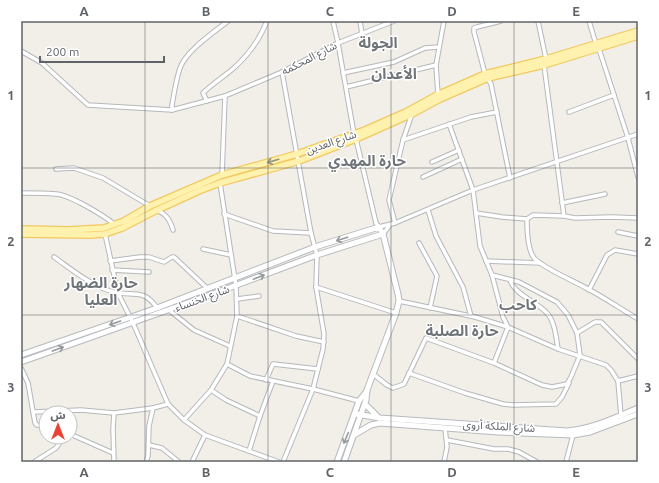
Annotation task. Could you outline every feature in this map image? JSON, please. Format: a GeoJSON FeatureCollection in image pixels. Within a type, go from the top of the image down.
{"type":"FeatureCollection","features":[{"type":"Feature","properties":{"kind":"main road","name":"شارع العدين"},"geometry":{"type":"LineString","coordinates":[[487,76],[544,65],[638,31]]}},
{"type":"Feature","properties":{"kind":"main road","name":"شارع العدين"},"geometry":{"type":"LineString","coordinates":[[21,229],[91,230],[104,228],[124,221],[150,206],[222,175],[355,137],[406,112],[487,76],[546,59],[638,36]]}},
{"type":"Feature","properties":{"kind":"main road","name":"شارع العدين"},"geometry":{"type":"LineString","coordinates":[[21,234],[69,236],[105,234],[122,228],[157,210],[220,183],[299,161],[412,114],[439,97]]}},
{"type":"Feature","properties":{"kind":"street"},"geometry":{"type":"LineString","coordinates":[[172,110],[180,67],[189,54],[200,43],[228,21]]}},
{"type":"Feature","properties":{"kind":"street"},"geometry":{"type":"LineString","coordinates":[[207,101],[203,93],[234,68],[249,52],[262,33],[267,21]]}},
{"type":"Feature","properties":{"kind":"street"},"geometry":{"type":"LineString","coordinates":[[332,21],[338,43],[355,137],[376,223],[383,234],[398,301],[396,313],[358,414],[336,462]]}},
{"type":"Feature","properties":{"kind":"street"},"geometry":{"type":"LineString","coordinates":[[360,21],[362,34]]}},
{"type":"Feature","properties":{"kind":"street","name":"شارع المحكمه"},"geometry":{"type":"LineString","coordinates":[[21,52],[42,63],[88,105],[172,110],[225,96],[282,72],[338,43],[394,21]]}},
{"type":"Feature","properties":{"kind":"street"},"geometry":{"type":"LineString","coordinates":[[439,97],[436,65],[444,21]]}},
{"type":"Feature","properties":{"kind":"street"},"geometry":{"type":"LineString","coordinates":[[501,21],[474,28],[474,32],[487,76],[491,84],[510,178]]}},
{"type":"Feature","properties":{"kind":"street"},"geometry":{"type":"LineString","coordinates":[[538,21],[546,59]]}},
{"type":"Feature","properties":{"kind":"street"},"geometry":{"type":"LineString","coordinates":[[589,21],[628,138],[638,177]]}},
{"type":"Feature","properties":{"kind":"street"},"geometry":{"type":"LineString","coordinates":[[343,73],[394,62],[425,48],[439,47]]}},
{"type":"Feature","properties":{"kind":"street"},"geometry":{"type":"LineString","coordinates":[[346,87],[436,65]]}},
{"type":"Feature","properties":{"kind":"street"},"geometry":{"type":"LineString","coordinates":[[544,65],[564,216]]}},
{"type":"Feature","properties":{"kind":"street"},"geometry":{"type":"LineString","coordinates":[[282,72],[311,233],[317,255],[316,287],[324,334],[324,342],[313,389],[283,462]]}},
{"type":"Feature","properties":{"kind":"street"},"geometry":{"type":"LineString","coordinates":[[569,112],[614,95]]}},
{"type":"Feature","properties":{"kind":"street"},"geometry":{"type":"LineString","coordinates":[[222,175],[225,96]]}},
{"type":"Feature","properties":{"kind":"street"},"geometry":{"type":"LineString","coordinates":[[403,140],[477,115],[497,112]]}},
{"type":"Feature","properties":{"kind":"street"},"geometry":{"type":"LineString","coordinates":[[395,223],[389,204],[403,140],[412,114]]}},
{"type":"Feature","properties":{"kind":"street"},"geometry":{"type":"LineString","coordinates":[[449,124],[473,190],[480,246],[492,276],[503,317],[508,327],[494,363]]}},
{"type":"Feature","properties":{"kind":"street"},"geometry":{"type":"LineString","coordinates":[[379,227],[390,225],[473,190],[638,134]]}},
{"type":"Feature","properties":{"kind":"street"},"geometry":{"type":"LineString","coordinates":[[432,162],[459,150]]}},
{"type":"Feature","properties":{"kind":"street"},"geometry":{"type":"LineString","coordinates":[[423,177],[462,159]]}},
{"type":"Feature","properties":{"kind":"street"},"geometry":{"type":"LineString","coordinates":[[56,169],[74,168],[103,178],[150,206]]}},
{"type":"Feature","properties":{"kind":"street"},"geometry":{"type":"LineString","coordinates":[[184,420],[211,390],[227,364],[237,316],[236,286],[220,183]]}},
{"type":"Feature","properties":{"kind":"street"},"geometry":{"type":"LineString","coordinates":[[21,193],[57,194],[106,218],[114,224]]}},
{"type":"Feature","properties":{"kind":"street"},"geometry":{"type":"LineString","coordinates":[[562,203],[605,194]]}},
{"type":"Feature","properties":{"kind":"street"},"geometry":{"type":"LineString","coordinates":[[157,210],[166,215],[173,230]]}},
{"type":"Feature","properties":{"kind":"street"},"geometry":{"type":"LineString","coordinates":[[428,210],[436,236],[463,287],[471,316]]}},
{"type":"Feature","properties":{"kind":"street"},"geometry":{"type":"LineString","coordinates":[[476,213],[526,219],[534,215],[576,218],[638,218]]}},
{"type":"Feature","properties":{"kind":"street"},"geometry":{"type":"LineString","coordinates":[[224,214],[273,231],[311,233]]}},
{"type":"Feature","properties":{"kind":"street"},"geometry":{"type":"LineString","coordinates":[[526,219],[530,248],[533,256],[540,263],[638,319]]}},
{"type":"Feature","properties":{"kind":"street"},"geometry":{"type":"LineString","coordinates":[[383,234],[390,225]]}},
{"type":"Feature","properties":{"kind":"street","name":"شارع الخنساء"},"geometry":{"type":"LineString","coordinates":[[21,362],[132,320],[157,308],[315,247],[379,227]]}},
{"type":"Feature","properties":{"kind":"street"},"geometry":{"type":"LineString","coordinates":[[618,232],[638,236]]}},
{"type":"Feature","properties":{"kind":"street"},"geometry":{"type":"LineString","coordinates":[[105,234],[118,293],[132,320],[168,404],[184,420],[205,435],[279,462]]}},
{"type":"Feature","properties":{"kind":"street","name":"شارع الخنساء"},"geometry":{"type":"LineString","coordinates":[[21,355],[169,310],[317,255],[383,234]]}},
{"type":"Feature","properties":{"kind":"street"},"geometry":{"type":"LineString","coordinates":[[419,243],[438,276],[430,308]]}},
{"type":"Feature","properties":{"kind":"street"},"geometry":{"type":"LineString","coordinates":[[203,249],[231,255]]}},
{"type":"Feature","properties":{"kind":"street"},"geometry":{"type":"LineString","coordinates":[[589,290],[607,255],[615,250],[638,254]]}},
{"type":"Feature","properties":{"kind":"street"},"geometry":{"type":"LineString","coordinates":[[54,257],[80,276],[110,291],[143,295],[152,301],[157,308]]}},
{"type":"Feature","properties":{"kind":"street"},"geometry":{"type":"LineString","coordinates":[[110,261],[149,257],[164,262],[174,257],[208,289]]}},
{"type":"Feature","properties":{"kind":"street"},"geometry":{"type":"LineString","coordinates":[[486,261],[540,263]]}},
{"type":"Feature","properties":{"kind":"street"},"geometry":{"type":"LineString","coordinates":[[112,270],[149,272]]}},
{"type":"Feature","properties":{"kind":"street"},"geometry":{"type":"LineString","coordinates":[[409,373],[503,404],[556,404],[562,397],[580,355],[577,333],[568,315],[557,302],[519,282],[492,276]]}},
{"type":"Feature","properties":{"kind":"street"},"geometry":{"type":"LineString","coordinates":[[510,280],[513,287],[546,313],[554,326],[558,349]]}},
{"type":"Feature","properties":{"kind":"street"},"geometry":{"type":"LineString","coordinates":[[316,287],[396,313]]}},
{"type":"Feature","properties":{"kind":"street"},"geometry":{"type":"LineString","coordinates":[[237,299],[259,296]]}},
{"type":"Feature","properties":{"kind":"street"},"geometry":{"type":"LineString","coordinates":[[398,301],[471,316],[508,327],[558,349],[580,355],[606,365],[618,381],[622,421]]}},
{"type":"Feature","properties":{"kind":"street"},"geometry":{"type":"LineString","coordinates":[[169,310],[194,330],[230,346]]}},
{"type":"Feature","properties":{"kind":"street"},"geometry":{"type":"LineString","coordinates":[[237,316],[296,336],[324,342]]}},
{"type":"Feature","properties":{"kind":"street"},"geometry":{"type":"LineString","coordinates":[[577,333],[595,322],[601,322],[638,359]]}},
{"type":"Feature","properties":{"kind":"street"},"geometry":{"type":"LineString","coordinates":[[373,374],[387,386],[394,388],[404,384],[426,338],[494,363],[547,386],[567,384],[569,381]]}},
{"type":"Feature","properties":{"kind":"street"},"geometry":{"type":"LineString","coordinates":[[227,364],[250,376],[313,389],[362,403],[380,421],[353,435]]}},
{"type":"Feature","properties":{"kind":"street"},"geometry":{"type":"LineString","coordinates":[[266,380],[273,364],[318,369]]}},
{"type":"Feature","properties":{"kind":"street"},"geometry":{"type":"LineString","coordinates":[[21,368],[28,383],[35,423],[38,425]]}},
{"type":"Feature","properties":{"kind":"street"},"geometry":{"type":"LineString","coordinates":[[618,381],[638,376]]}},
{"type":"Feature","properties":{"kind":"street"},"geometry":{"type":"LineString","coordinates":[[249,451],[273,381]]}},
{"type":"Feature","properties":{"kind":"street"},"geometry":{"type":"LineString","coordinates":[[211,390],[226,400],[260,416]]}},
{"type":"Feature","properties":{"kind":"street"},"geometry":{"type":"LineString","coordinates":[[33,412],[81,410],[114,413],[153,408],[168,404]]}},
{"type":"Feature","properties":{"kind":"street"},"geometry":{"type":"LineString","coordinates":[[146,462],[149,445],[149,426],[153,408]]}},
{"type":"Feature","properties":{"kind":"street","name":"شارع الملكة أروى"},"geometry":{"type":"LineString","coordinates":[[380,421],[567,431],[590,428],[638,408]]}},
{"type":"Feature","properties":{"kind":"street"},"geometry":{"type":"LineString","coordinates":[[114,413],[114,462]]}},
{"type":"Feature","properties":{"kind":"street"},"geometry":{"type":"LineString","coordinates":[[344,462],[358,414]]}},
{"type":"Feature","properties":{"kind":"street","name":"شارع الملكة أروى"},"geometry":{"type":"LineString","coordinates":[[358,414],[380,421],[445,428],[573,435],[590,432],[638,414]]}},
{"type":"Feature","properties":{"kind":"street"},"geometry":{"type":"LineString","coordinates":[[444,462],[447,440],[445,428]]}},
{"type":"Feature","properties":{"kind":"street"},"geometry":{"type":"LineString","coordinates":[[192,462],[205,435]]}},
{"type":"Feature","properties":{"kind":"street"},"geometry":{"type":"LineString","coordinates":[[566,462],[573,435]]}},
{"type":"Feature","properties":{"kind":"street"},"geometry":{"type":"LineString","coordinates":[[78,438],[113,453]]}},
{"type":"Feature","properties":{"kind":"street"},"geometry":{"type":"LineString","coordinates":[[447,440],[494,449],[508,449],[519,452],[537,462]]}},
{"type":"Feature","properties":{"kind":"street"},"geometry":{"type":"LineString","coordinates":[[34,462],[58,445]]}},
{"type":"Feature","properties":{"kind":"street"},"geometry":{"type":"LineString","coordinates":[[149,445],[162,448],[178,462]]}},
{"type":"Feature","properties":{"kind":"district","name":"الجولة"},"geometry":{"type":"Point","coordinates":[378,43]}},
{"type":"Feature","properties":{"kind":"district","name":"الأعدان"},"geometry":{"type":"Point","coordinates":[394,74]}},
{"type":"Feature","properties":{"kind":"district","name":"حارة المهدي"},"geometry":{"type":"Point","coordinates":[367,161]}},
{"type":"Feature","properties":{"kind":"district","name":"حارة الضهار العليا"},"geometry":{"type":"Point","coordinates":[101,292]}},
{"type":"Feature","properties":{"kind":"district","name":"كاحب"},"geometry":{"type":"Point","coordinates":[518,305]}},
{"type":"Feature","properties":{"kind":"district","name":"حارة الصلبة"},"geometry":{"type":"Point","coordinates":[462,331]}}]}
